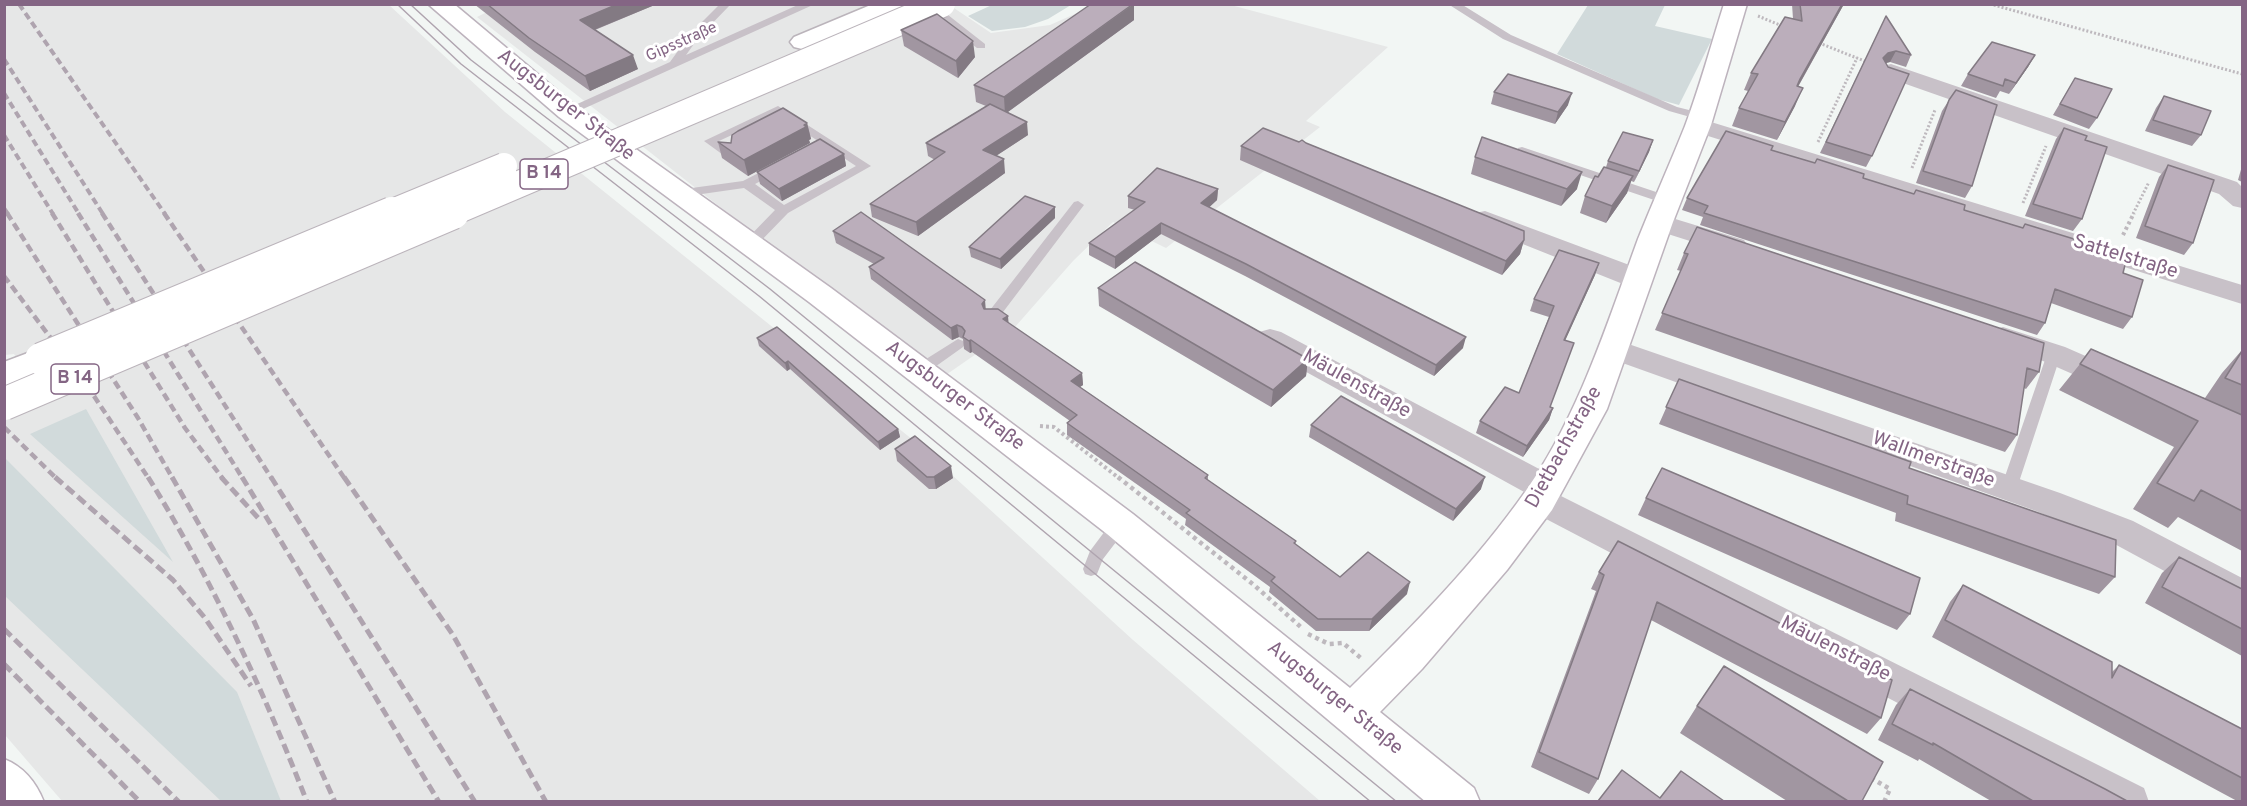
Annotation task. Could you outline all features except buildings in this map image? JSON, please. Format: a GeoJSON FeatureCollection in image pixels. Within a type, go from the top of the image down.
{"type":"FeatureCollection","features":[{"type":"Feature","properties":{"kind":"main road","name":"Augsburger Straße"},"geometry":{"type":"LineString","coordinates":[[439,4],[568,112],[920,370],[1120,524],[1459,801]]}},
{"type":"Feature","properties":{"kind":"main road","name":"B 14"},"geometry":{"type":"LineString","coordinates":[[4,373],[894,4]]}},
{"type":"Feature","properties":{"kind":"main road","name":"B 14"},"geometry":{"type":"LineString","coordinates":[[4,404],[942,4]]}},
{"type":"Feature","properties":{"kind":"main road","name":"Dietbachstraße"},"geometry":{"type":"LineString","coordinates":[[1352,712],[1407,657],[1494,559],[1543,494],[1590,409],[1699,120],[1735,7]]}},
{"type":"Feature","properties":{"kind":"main road","name":"B 14"},"geometry":{"type":"LineString","coordinates":[[4,415],[146,344]]}},
{"type":"Feature","properties":{"kind":"street"},"geometry":{"type":"LineString","coordinates":[[1890,71],[2228,188],[2242,200]]}},
{"type":"Feature","properties":{"kind":"street","name":"Sattelstraße"},"geometry":{"type":"LineString","coordinates":[[1699,120],[2113,254],[2240,285]]}},
{"type":"Feature","properties":{"kind":"street"},"geometry":{"type":"LineString","coordinates":[[1465,211],[1638,279]]}},
{"type":"Feature","properties":{"kind":"street"},"geometry":{"type":"LineString","coordinates":[[1663,211],[1762,256]]}},
{"type":"Feature","properties":{"kind":"street","name":"Mäulenstraße"},"geometry":{"type":"LineString","coordinates":[[1250,328],[1543,494],[2129,801]]}},
{"type":"Feature","properties":{"kind":"street"},"geometry":{"type":"LineString","coordinates":[[1976,328],[2054,354],[2138,391]]}},
{"type":"Feature","properties":{"kind":"street","name":"Wallmerstraße"},"geometry":{"type":"LineString","coordinates":[[1614,349],[2009,488],[2121,531],[2242,595]]}},
{"type":"Feature","properties":{"kind":"lane"},"geometry":{"type":"LineString","coordinates":[[673,66],[695,35],[726,4]]}},
{"type":"Feature","properties":{"kind":"lane","name":"Gipsstraße"},"geometry":{"type":"LineString","coordinates":[[568,112],[810,4]]}},
{"type":"Feature","properties":{"kind":"lane"},"geometry":{"type":"LineString","coordinates":[[927,4],[981,46]]}},
{"type":"Feature","properties":{"kind":"lane"},"geometry":{"type":"LineString","coordinates":[[1453,4],[1507,37],[1699,120]]}},
{"type":"Feature","properties":{"kind":"lane"},"geometry":{"type":"LineString","coordinates":[[730,154],[710,141],[778,109],[829,140],[865,166],[783,210],[750,244]]}},
{"type":"Feature","properties":{"kind":"lane"},"geometry":{"type":"LineString","coordinates":[[810,150],[829,140]]}},
{"type":"Feature","properties":{"kind":"lane"},"geometry":{"type":"LineString","coordinates":[[1508,146],[1663,211]]}},
{"type":"Feature","properties":{"kind":"lane"},"geometry":{"type":"LineString","coordinates":[[681,194],[746,184],[757,172],[790,160]]}},
{"type":"Feature","properties":{"kind":"lane"},"geometry":{"type":"LineString","coordinates":[[746,184],[783,210]]}},
{"type":"Feature","properties":{"kind":"lane"},"geometry":{"type":"LineString","coordinates":[[992,317],[1078,206]]}},
{"type":"Feature","properties":{"kind":"lane"},"geometry":{"type":"LineString","coordinates":[[920,370],[958,344]]}},
{"type":"Feature","properties":{"kind":"lane"},"geometry":{"type":"LineString","coordinates":[[2009,488],[2054,354]]}},
{"type":"Feature","properties":{"kind":"lane"},"geometry":{"type":"LineString","coordinates":[[1091,569],[1096,556],[1120,524]]}},
{"type":"Feature","properties":{"kind":"path"},"geometry":{"type":"LineString","coordinates":[[1990,4],[2242,74]]}},
{"type":"Feature","properties":{"kind":"path"},"geometry":{"type":"LineString","coordinates":[[1735,7],[1785,27]]}},
{"type":"Feature","properties":{"kind":"path"},"geometry":{"type":"LineString","coordinates":[[1817,42],[1850,55]]}},
{"type":"Feature","properties":{"kind":"path"},"geometry":{"type":"LineString","coordinates":[[1817,144],[1857,58]]}},
{"type":"Feature","properties":{"kind":"path"},"geometry":{"type":"LineString","coordinates":[[1912,168],[1943,89]]}},
{"type":"Feature","properties":{"kind":"path"},"geometry":{"type":"LineString","coordinates":[[2015,224],[2047,144]]}},
{"type":"Feature","properties":{"kind":"path"},"geometry":{"type":"LineString","coordinates":[[2113,254],[2151,179]]}},
{"type":"Feature","properties":{"kind":"path"},"geometry":{"type":"LineString","coordinates":[[1861,773],[1890,789],[1884,801]]}},
{"type":"Feature","properties":{"kind":"shaded area"},"geometry":{"type":"Polygon","coordinates":[[[503,4],[948,4],[991,33],[1050,25],[1095,5],[1227,4],[1388,47],[1306,121],[1320,127],[1166,248],[1113,222],[1073,261],[1015,327],[940,379],[477,17],[503,4]]]}},
{"type":"Feature","properties":{"kind":"shaded area"},"geometry":{"type":"Polygon","coordinates":[[[994,4],[1071,5],[1048,19],[1025,27],[992,31],[968,16],[994,4]]]}},
{"type":"Feature","properties":{"kind":"shaded area"},"geometry":{"type":"Polygon","coordinates":[[[5,5],[389,5],[505,112],[918,444],[1133,640],[1320,801],[62,801],[5,735],[4,365],[25,372],[14,354],[5,355],[5,5]]]}},
{"type":"Feature","properties":{"kind":"shaded area"},"geometry":{"type":"Polygon","coordinates":[[[1588,5],[1665,5],[1655,26],[1712,39],[1679,105],[1657,99],[1557,54],[1588,5]]]}},
{"type":"Feature","properties":{"kind":"shaded area"},"geometry":{"type":"Polygon","coordinates":[[[86,409],[173,562],[30,434],[86,409]]]}},
{"type":"Feature","properties":{"kind":"shaded area"},"geometry":{"type":"Polygon","coordinates":[[[4,457],[237,692],[281,801],[221,801],[5,596],[4,457]]]}},
{"type":"Feature","properties":{"kind":"tram line"},"geometry":{"type":"LineString","coordinates":[[397,4],[461,64],[759,296],[1371,802]]}},
{"type":"Feature","properties":{"kind":"tram line"},"geometry":{"type":"LineString","coordinates":[[410,4],[471,60],[770,289],[1397,802]]}},
{"type":"Feature","properties":{"kind":"railway"},"geometry":{"type":"LineString","coordinates":[[19,4],[165,214]]}},
{"type":"Feature","properties":{"kind":"railway"},"geometry":{"type":"LineString","coordinates":[[4,59],[103,214]]}},
{"type":"Feature","properties":{"kind":"railway"},"geometry":{"type":"LineString","coordinates":[[4,93],[79,214]]}},
{"type":"Feature","properties":{"kind":"railway"},"geometry":{"type":"LineString","coordinates":[[4,135],[53,214]]}},
{"type":"Feature","properties":{"kind":"railway"},"geometry":{"type":"LineString","coordinates":[[4,208],[8,214]]}},
{"type":"Feature","properties":{"kind":"railway"},"geometry":{"type":"LineString","coordinates":[[7,213],[138,418],[173,479]]}},
{"type":"Feature","properties":{"kind":"railway"},"geometry":{"type":"LineString","coordinates":[[52,213],[185,428],[223,479]]}},
{"type":"Feature","properties":{"kind":"railway"},"geometry":{"type":"LineString","coordinates":[[78,213],[243,479]]}},
{"type":"Feature","properties":{"kind":"railway"},"geometry":{"type":"LineString","coordinates":[[102,213],[272,479]]}},
{"type":"Feature","properties":{"kind":"railway"},"geometry":{"type":"LineString","coordinates":[[164,213],[345,479]]}},
{"type":"Feature","properties":{"kind":"railway"},"geometry":{"type":"LineString","coordinates":[[4,276],[90,390],[149,479]]}},
{"type":"Feature","properties":{"kind":"railway"},"geometry":{"type":"LineString","coordinates":[[4,427],[57,479]]}},
{"type":"Feature","properties":{"kind":"railway"},"geometry":{"type":"LineString","coordinates":[[55,477],[173,580],[205,618],[251,686]]}},
{"type":"Feature","properties":{"kind":"railway"},"geometry":{"type":"LineString","coordinates":[[148,477],[215,595],[273,718],[307,802]]}},
{"type":"Feature","properties":{"kind":"railway"},"geometry":{"type":"LineString","coordinates":[[172,477],[253,619],[335,802]]}},
{"type":"Feature","properties":{"kind":"railway"},"geometry":{"type":"LineString","coordinates":[[221,477],[260,520]]}},
{"type":"Feature","properties":{"kind":"railway"},"geometry":{"type":"LineString","coordinates":[[242,477],[439,802]]}},
{"type":"Feature","properties":{"kind":"railway"},"geometry":{"type":"LineString","coordinates":[[271,477],[475,802]]}},
{"type":"Feature","properties":{"kind":"railway"},"geometry":{"type":"LineString","coordinates":[[344,477],[453,635],[546,802]]}},
{"type":"Feature","properties":{"kind":"railway"},"geometry":{"type":"LineString","coordinates":[[4,629],[179,802]]}},
{"type":"Feature","properties":{"kind":"railway"},"geometry":{"type":"LineString","coordinates":[[4,664],[140,802]]}}]}
